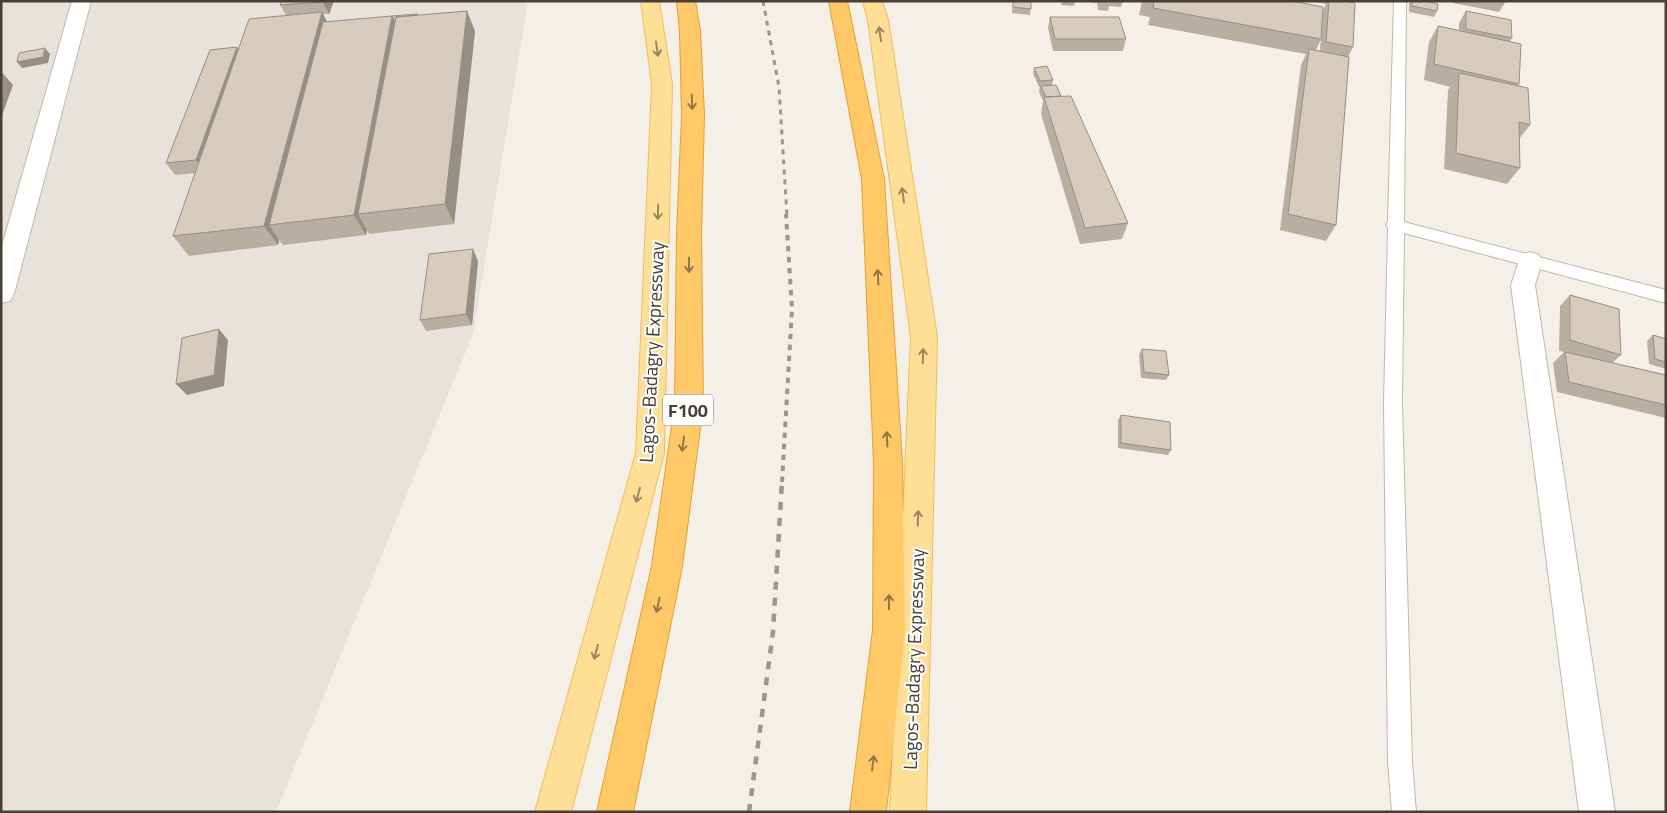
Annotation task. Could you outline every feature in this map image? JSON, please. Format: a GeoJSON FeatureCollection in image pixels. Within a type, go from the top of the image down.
{"type":"FeatureCollection","features":[{"type":"Feature","properties":{"kind":"highway","name":"Lagos-Badagry Expressway"},"geometry":{"type":"LineString","coordinates":[[616,812],[667,566],[688,404],[689,234],[693,115],[690,31],[686,1]]}},
{"type":"Feature","properties":{"kind":"highway","name":"Lagos-Badagry Expressway"},"geometry":{"type":"LineString","coordinates":[[838,1],[873,179],[888,462],[889,630],[868,812]]}},
{"type":"Feature","properties":{"kind":"main road","name":"Lagos-Badagry Expressway"},"geometry":{"type":"LineString","coordinates":[[553,812],[650,453],[662,84],[650,1]]}},
{"type":"Feature","properties":{"kind":"main road","name":"Lagos-Badagry Expressway"},"geometry":{"type":"LineString","coordinates":[[872,1],[878,20],[924,337],[908,812]]}},
{"type":"Feature","properties":{"kind":"street"},"geometry":{"type":"LineString","coordinates":[[1,294],[82,1]]}},
{"type":"Feature","properties":{"kind":"street"},"geometry":{"type":"LineString","coordinates":[[1530,261],[1523,285],[1597,812]]}},
{"type":"Feature","properties":{"kind":"lane"},"geometry":{"type":"LineString","coordinates":[[1400,1],[1394,225],[1393,403],[1400,762],[1404,812]]}},
{"type":"Feature","properties":{"kind":"lane"},"geometry":{"type":"LineString","coordinates":[[1394,225],[1666,298]]}},
{"type":"Feature","properties":{"kind":"shaded area"},"geometry":{"type":"Polygon","coordinates":[[[1,1],[528,1],[473,334],[276,812],[1,812],[1,1]]]}},
{"type":"Feature","properties":{"kind":"building"},"geometry":{"type":"Polygon","coordinates":[[[282,1],[324,1],[280,5],[282,1]]]}},
{"type":"Feature","properties":{"kind":"building"},"geometry":{"type":"Polygon","coordinates":[[[1013,1],[1031,1],[1031,9],[1013,7],[1013,1]]]}},
{"type":"Feature","properties":{"kind":"building"},"geometry":{"type":"Polygon","coordinates":[[[1154,1],[1292,1],[1323,7],[1321,39],[1153,8],[1154,1]]]}},
{"type":"Feature","properties":{"kind":"building"},"geometry":{"type":"Polygon","coordinates":[[[1329,1],[1355,3],[1353,47],[1326,42],[1329,1]]]}},
{"type":"Feature","properties":{"kind":"building"},"geometry":{"type":"Polygon","coordinates":[[[1412,1],[1426,1],[1438,4],[1437,11],[1412,6],[1412,1]]]}},
{"type":"Feature","properties":{"kind":"building"},"geometry":{"type":"Polygon","coordinates":[[[467,11],[445,204],[358,214],[396,17],[467,11]]]}},
{"type":"Feature","properties":{"kind":"building"},"geometry":{"type":"Polygon","coordinates":[[[1466,11],[1511,20],[1512,38],[1466,29],[1466,11]]]}},
{"type":"Feature","properties":{"kind":"building"},"geometry":{"type":"Polygon","coordinates":[[[322,12],[264,226],[173,236],[249,19],[322,12]]]}},
{"type":"Feature","properties":{"kind":"building"},"geometry":{"type":"Polygon","coordinates":[[[418,14],[396,17],[395,22],[392,16],[418,14]]]}},
{"type":"Feature","properties":{"kind":"building"},"geometry":{"type":"Polygon","coordinates":[[[392,16],[354,215],[269,225],[323,22],[392,16]]]}},
{"type":"Feature","properties":{"kind":"building"},"geometry":{"type":"Polygon","coordinates":[[[1050,17],[1119,17],[1126,39],[1055,39],[1050,17]]]}},
{"type":"Feature","properties":{"kind":"building"},"geometry":{"type":"Polygon","coordinates":[[[1438,26],[1521,44],[1519,84],[1434,64],[1438,26]]]}},
{"type":"Feature","properties":{"kind":"building"},"geometry":{"type":"Polygon","coordinates":[[[237,47],[196,160],[166,163],[210,50],[237,47]]]}},
{"type":"Feature","properties":{"kind":"building"},"geometry":{"type":"Polygon","coordinates":[[[45,48],[43,57],[17,62],[19,53],[45,48]]]}},
{"type":"Feature","properties":{"kind":"building"},"geometry":{"type":"Polygon","coordinates":[[[1309,49],[1349,57],[1336,225],[1288,214],[1309,49]]]}},
{"type":"Feature","properties":{"kind":"building"},"geometry":{"type":"Polygon","coordinates":[[[1047,66],[1053,80],[1040,81],[1034,68],[1047,66]]]}},
{"type":"Feature","properties":{"kind":"building"},"geometry":{"type":"Polygon","coordinates":[[[1459,73],[1528,88],[1530,125],[1519,122],[1520,168],[1456,153],[1459,73]]]}},
{"type":"Feature","properties":{"kind":"building"},"geometry":{"type":"Polygon","coordinates":[[[1056,85],[1061,96],[1046,97],[1041,86],[1056,85]]]}},
{"type":"Feature","properties":{"kind":"building"},"geometry":{"type":"Polygon","coordinates":[[[1071,96],[1128,223],[1085,228],[1044,97],[1071,96]]]}},
{"type":"Feature","properties":{"kind":"building"},"geometry":{"type":"Polygon","coordinates":[[[473,249],[466,314],[420,320],[429,254],[473,249]]]}},
{"type":"Feature","properties":{"kind":"building"},"geometry":{"type":"Polygon","coordinates":[[[1570,295],[1619,309],[1621,355],[1570,340],[1570,295]]]}},
{"type":"Feature","properties":{"kind":"building"},"geometry":{"type":"Polygon","coordinates":[[[219,329],[214,375],[176,384],[182,338],[219,329]]]}},
{"type":"Feature","properties":{"kind":"building"},"geometry":{"type":"Polygon","coordinates":[[[1653,335],[1666,339],[1666,362],[1655,359],[1653,335]]]}},
{"type":"Feature","properties":{"kind":"building"},"geometry":{"type":"Polygon","coordinates":[[[1142,349],[1166,351],[1169,375],[1144,372],[1142,349]]]}},
{"type":"Feature","properties":{"kind":"building"},"geometry":{"type":"Polygon","coordinates":[[[1565,352],[1666,375],[1666,405],[1569,382],[1565,352]]]}},
{"type":"Feature","properties":{"kind":"building"},"geometry":{"type":"Polygon","coordinates":[[[1121,415],[1170,422],[1171,450],[1121,443],[1121,415]]]}},
{"type":"Feature","properties":{"kind":"railway"},"geometry":{"type":"LineString","coordinates":[[763,1],[779,87],[787,216]]}},
{"type":"Feature","properties":{"kind":"railway"},"geometry":{"type":"LineString","coordinates":[[782,482],[792,309],[786,214]]}},
{"type":"Feature","properties":{"kind":"railway"},"geometry":{"type":"LineString","coordinates":[[749,812],[773,632],[782,481]]}}]}
